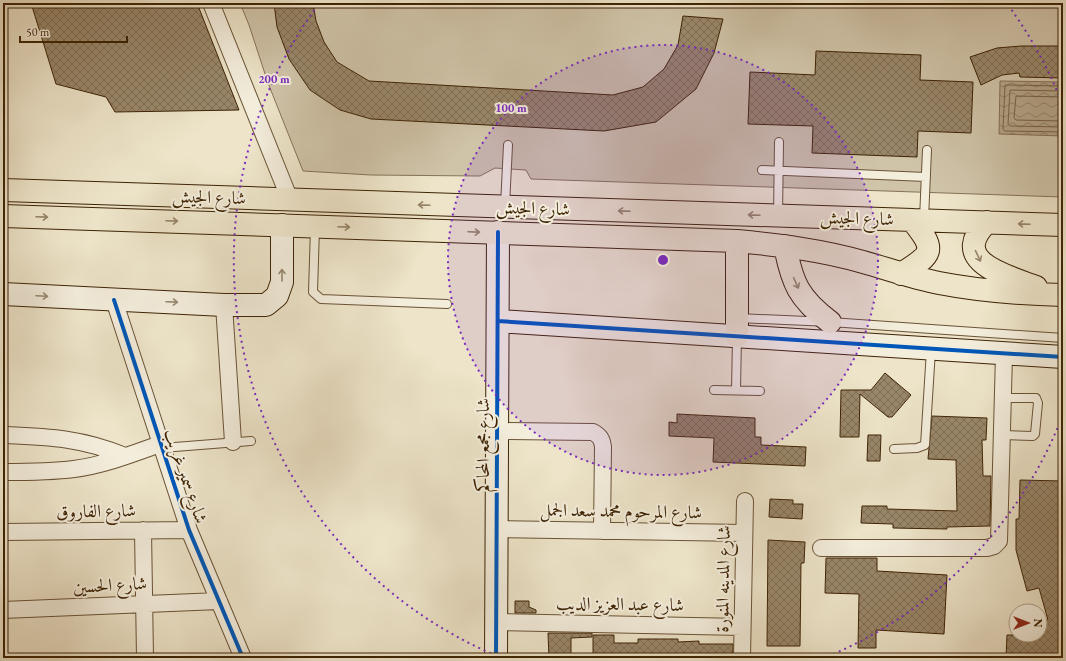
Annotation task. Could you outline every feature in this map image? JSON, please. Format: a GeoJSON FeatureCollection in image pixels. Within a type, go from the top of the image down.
{"type":"FeatureCollection","features":[{"type":"Feature","properties":{"kind":"main road","name":"شارع الجيش"},"geometry":{"type":"LineString","coordinates":[[3,190],[1063,225]]}},
{"type":"Feature","properties":{"kind":"main road","name":"شارع الجيش"},"geometry":{"type":"LineString","coordinates":[[3,216],[737,241],[824,252],[901,274],[978,289],[1059,295]]}},
{"type":"Feature","properties":{"kind":"main road"},"geometry":{"type":"LineString","coordinates":[[901,274],[925,259],[929,250],[928,241],[918,220]]}},
{"type":"Feature","properties":{"kind":"main road"},"geometry":{"type":"LineString","coordinates":[[987,222],[978,231],[974,243],[976,255],[983,265],[994,271],[1059,295]]}},
{"type":"Feature","properties":{"kind":"main road"},"geometry":{"type":"LineString","coordinates":[[737,241],[737,327]]}},
{"type":"Feature","properties":{"kind":"main road"},"geometry":{"type":"LineString","coordinates":[[785,246],[789,268],[799,290],[812,309],[830,322]]}},
{"type":"Feature","properties":{"kind":"street"},"geometry":{"type":"LineString","coordinates":[[211,3],[290,200]]}},
{"type":"Feature","properties":{"kind":"street"},"geometry":{"type":"LineString","coordinates":[[3,294],[224,305],[266,305],[277,296],[282,282],[282,225]]}},
{"type":"Feature","properties":{"kind":"street","name":"شارع مجمع المحاكم"},"geometry":{"type":"LineString","coordinates":[[496,658],[498,232]]}},
{"type":"Feature","properties":{"kind":"street","name":"شارع سمير غريب"},"geometry":{"type":"LineString","coordinates":[[114,300],[189,530],[243,658]]}},
{"type":"Feature","properties":{"kind":"street"},"geometry":{"type":"LineString","coordinates":[[224,305],[234,442]]}},
{"type":"Feature","properties":{"kind":"street"},"geometry":{"type":"LineString","coordinates":[[498,321],[737,327],[932,350],[1063,357]]}},
{"type":"Feature","properties":{"kind":"street"},"geometry":{"type":"LineString","coordinates":[[821,548],[994,546],[999,541],[1004,355]]}},
{"type":"Feature","properties":{"kind":"street"},"geometry":{"type":"LineString","coordinates":[[497,431],[593,432],[599,435],[603,441],[602,531]]}},
{"type":"Feature","properties":{"kind":"street"},"geometry":{"type":"LineString","coordinates":[[3,435],[79,440],[103,447],[125,456]]}},
{"type":"Feature","properties":{"kind":"street"},"geometry":{"type":"LineString","coordinates":[[3,472],[75,469],[161,446]]}},
{"type":"Feature","properties":{"kind":"street","name":"شارع المدينه المنورة"},"geometry":{"type":"LineString","coordinates":[[742,658],[745,501]]}},
{"type":"Feature","properties":{"kind":"street","name":"شارع المرحوم محمد سعد الجمل"},"geometry":{"type":"LineString","coordinates":[[497,529],[744,533]]}},
{"type":"Feature","properties":{"kind":"street"},"geometry":{"type":"LineString","coordinates":[[143,530],[145,658]]}},
{"type":"Feature","properties":{"kind":"street","name":"شارع الفاروق"},"geometry":{"type":"LineString","coordinates":[[3,532],[189,530]]}},
{"type":"Feature","properties":{"kind":"street","name":"شارع الحسين"},"geometry":{"type":"LineString","coordinates":[[3,610],[219,601]]}},
{"type":"Feature","properties":{"kind":"street","name":"شارع عبد العزيز الديب"},"geometry":{"type":"LineString","coordinates":[[497,622],[742,627]]}},
{"type":"Feature","properties":{"kind":"lane"},"geometry":{"type":"LineString","coordinates":[[778,216],[779,142]]}},
{"type":"Feature","properties":{"kind":"lane"},"geometry":{"type":"LineString","coordinates":[[505,207],[508,145]]}},
{"type":"Feature","properties":{"kind":"lane"},"geometry":{"type":"LineString","coordinates":[[918,220],[926,177],[927,150]]}},
{"type":"Feature","properties":{"kind":"lane"},"geometry":{"type":"LineString","coordinates":[[762,170],[926,177]]}},
{"type":"Feature","properties":{"kind":"lane"},"geometry":{"type":"LineString","coordinates":[[315,226],[313,292],[321,299],[447,304]]}},
{"type":"Feature","properties":{"kind":"lane"},"geometry":{"type":"LineString","coordinates":[[736,390],[737,327],[830,322],[1063,338]]}},
{"type":"Feature","properties":{"kind":"lane"},"geometry":{"type":"LineString","coordinates":[[894,449],[917,448],[925,445],[932,350]]}},
{"type":"Feature","properties":{"kind":"lane"},"geometry":{"type":"LineString","coordinates":[[714,390],[760,391]]}},
{"type":"Feature","properties":{"kind":"lane"},"geometry":{"type":"LineString","coordinates":[[1003,398],[1036,398],[1038,402],[1035,434],[1033,436],[1003,434]]}},
{"type":"Feature","properties":{"kind":"lane"},"geometry":{"type":"LineString","coordinates":[[161,446],[251,441]]}},
{"type":"Feature","properties":{"kind":"shaded area"},"geometry":{"type":"Polygon","coordinates":[[[240,3],[1063,3],[1063,197],[531,179],[526,170],[495,168],[480,176],[371,175],[303,171],[268,83],[249,25],[240,3]]]}},
{"type":"Feature","properties":{"kind":"water"},"geometry":{"type":"Polygon","coordinates":[[[1000,81],[1063,82],[1063,136],[999,134],[1000,81]]]}},
{"type":"Feature","properties":{"kind":"building"},"geometry":{"type":"Polygon","coordinates":[[[31,3],[197,3],[239,110],[115,112],[106,97],[56,84],[31,3]]]}},
{"type":"Feature","properties":{"kind":"building"},"geometry":{"type":"Polygon","coordinates":[[[274,3],[313,3],[316,21],[324,42],[337,62],[369,81],[613,95],[643,87],[664,69],[678,45],[683,16],[723,19],[714,53],[696,89],[656,122],[604,131],[371,119],[340,110],[310,90],[289,59],[277,27],[274,3]]]}},
{"type":"Feature","properties":{"kind":"building"},"geometry":{"type":"Polygon","coordinates":[[[1021,46],[1063,46],[1063,78],[1020,77],[1019,73],[1002,75],[981,85],[970,57],[997,48],[1021,46]]]}},
{"type":"Feature","properties":{"kind":"building"},"geometry":{"type":"Polygon","coordinates":[[[816,51],[921,55],[920,80],[973,82],[971,133],[918,131],[917,157],[812,153],[813,126],[748,124],[750,72],[815,75],[816,51]]]}},
{"type":"Feature","properties":{"kind":"building"},"geometry":{"type":"Polygon","coordinates":[[[885,373],[911,395],[892,417],[888,417],[860,394],[859,437],[840,437],[841,390],[871,390],[885,373]]]}},
{"type":"Feature","properties":{"kind":"building"},"geometry":{"type":"Polygon","coordinates":[[[677,414],[755,418],[755,437],[761,437],[761,445],[806,447],[805,466],[713,462],[714,438],[669,436],[669,422],[677,423],[677,414]]]}},
{"type":"Feature","properties":{"kind":"building"},"geometry":{"type":"Polygon","coordinates":[[[932,416],[987,418],[986,440],[982,440],[983,476],[991,476],[990,526],[947,527],[947,529],[893,528],[893,524],[861,523],[862,506],[887,506],[887,509],[957,511],[956,460],[928,459],[932,416]]]}},
{"type":"Feature","properties":{"kind":"building"},"geometry":{"type":"Polygon","coordinates":[[[868,435],[881,435],[880,461],[867,461],[868,435]]]}},
{"type":"Feature","properties":{"kind":"building"},"geometry":{"type":"Polygon","coordinates":[[[1020,480],[1063,481],[1063,658],[1006,658],[1007,635],[1008,643],[1048,643],[1048,603],[1043,603],[1039,588],[1027,591],[1016,550],[1016,519],[1019,519],[1020,480]]]}},
{"type":"Feature","properties":{"kind":"building"},"geometry":{"type":"Polygon","coordinates":[[[770,499],[793,500],[793,504],[803,504],[802,519],[769,517],[770,499]]]}},
{"type":"Feature","properties":{"kind":"building"},"geometry":{"type":"Polygon","coordinates":[[[768,540],[805,542],[804,563],[801,563],[800,646],[767,646],[768,540]]]}},
{"type":"Feature","properties":{"kind":"building"},"geometry":{"type":"Polygon","coordinates":[[[826,558],[877,558],[877,571],[947,575],[944,634],[876,630],[876,648],[858,648],[859,594],[825,593],[826,558]]]}},
{"type":"Feature","properties":{"kind":"building"},"geometry":{"type":"Polygon","coordinates":[[[515,601],[529,601],[529,607],[536,610],[536,613],[515,613],[515,601]]]}},
{"type":"Feature","properties":{"kind":"building"},"geometry":{"type":"Polygon","coordinates":[[[548,633],[592,633],[592,637],[571,638],[571,658],[549,658],[548,633]]]}},
{"type":"Feature","properties":{"kind":"building"},"geometry":{"type":"Polygon","coordinates":[[[593,635],[614,635],[614,643],[638,643],[638,639],[678,639],[678,642],[699,641],[699,644],[733,644],[733,658],[593,658],[593,635]]]}},
{"type":"Feature","properties":{"kind":"cycle path"},"geometry":{"type":"LineString","coordinates":[[496,658],[498,232]]}},
{"type":"Feature","properties":{"kind":"cycle path"},"geometry":{"type":"LineString","coordinates":[[114,300],[189,530],[243,658]]}},
{"type":"Feature","properties":{"kind":"cycle path"},"geometry":{"type":"LineString","coordinates":[[498,321],[1063,357]]}}]}
